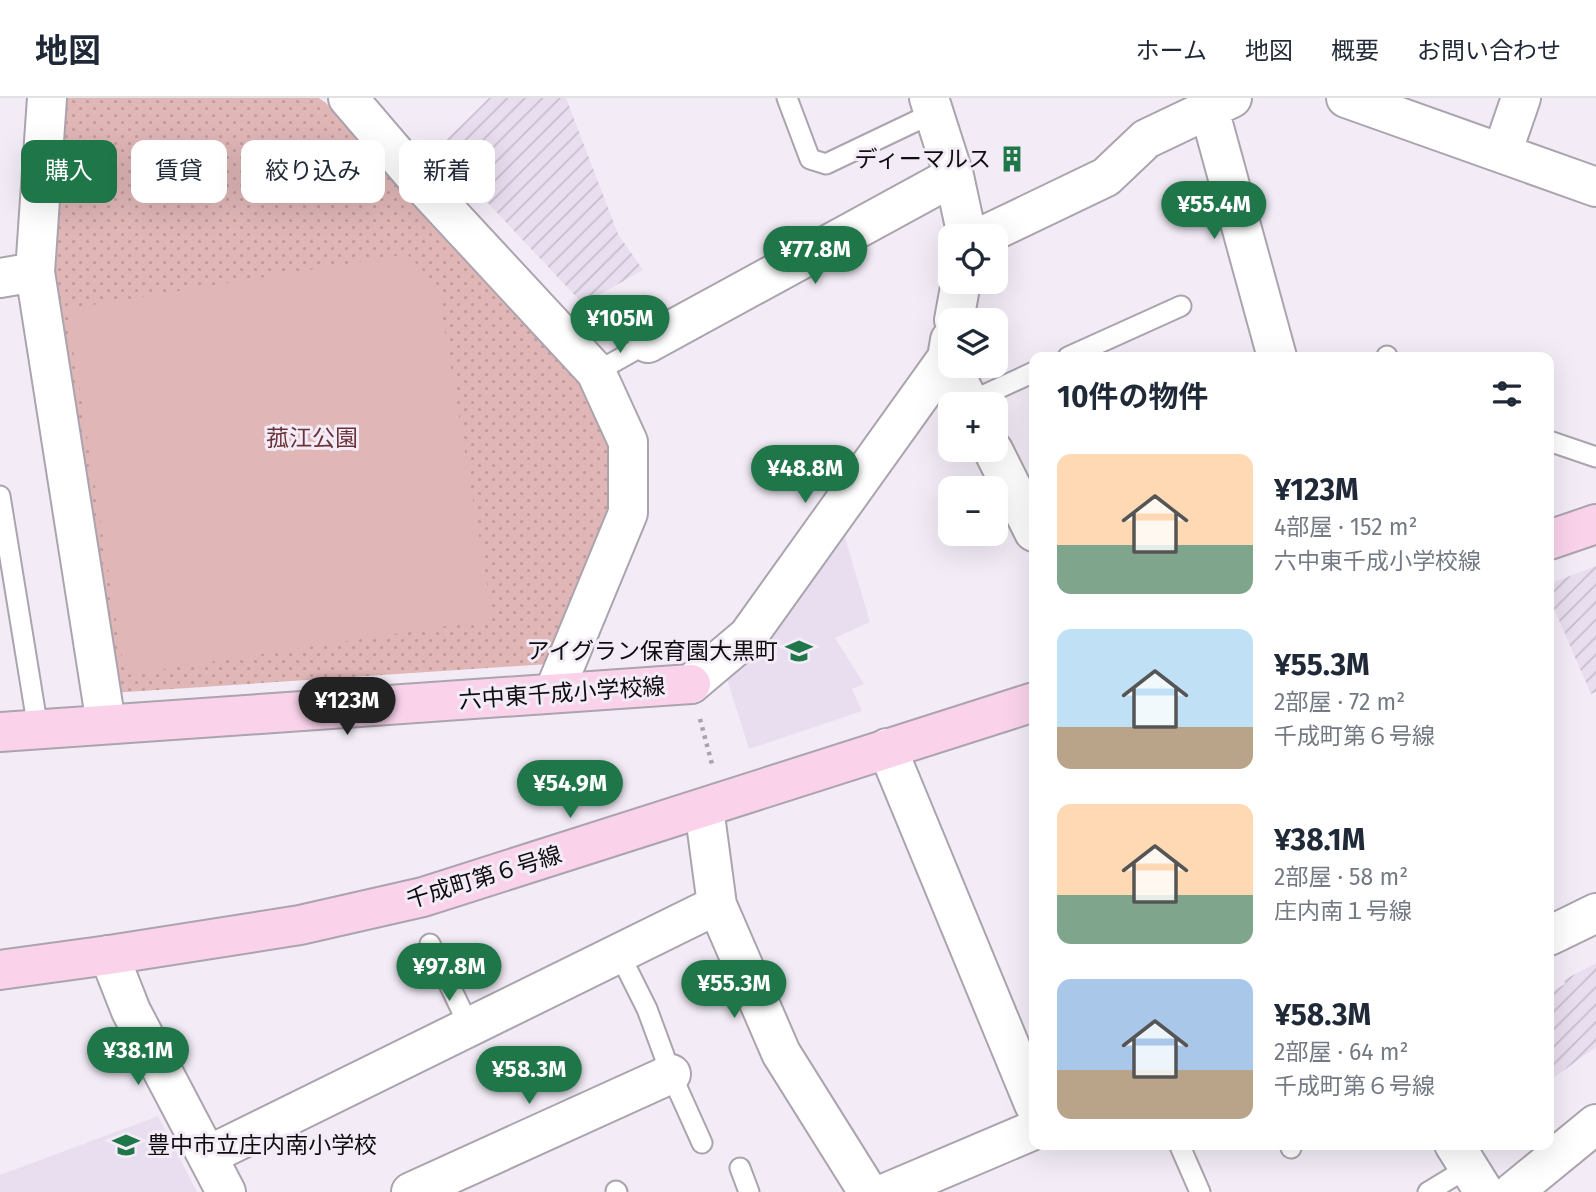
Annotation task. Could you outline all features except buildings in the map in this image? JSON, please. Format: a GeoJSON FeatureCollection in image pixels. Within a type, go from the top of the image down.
{"type":"FeatureCollection","features":[{"type":"Feature","properties":{"kind":"street"},"geometry":{"type":"LineString","coordinates":[[47,98],[17,275],[106,724]]}},
{"type":"Feature","properties":{"kind":"street"},"geometry":{"type":"LineString","coordinates":[[348,98],[419,180],[596,372],[628,442],[628,513],[554,692]]}},
{"type":"Feature","properties":{"kind":"street"},"geometry":{"type":"LineString","coordinates":[[1346,98],[1596,187]]}},
{"type":"Feature","properties":{"kind":"street"},"geometry":{"type":"LineString","coordinates":[[1502,153],[1521,98]]}},
{"type":"Feature","properties":{"kind":"street"},"geometry":{"type":"LineString","coordinates":[[1008,224],[1106,177],[1146,139],[1220,104],[1276,352]]}},
{"type":"Feature","properties":{"kind":"street"},"geometry":{"type":"LineString","coordinates":[[931,105],[954,176],[964,224]]}},
{"type":"Feature","properties":{"kind":"street"},"geometry":{"type":"LineString","coordinates":[[648,343],[954,176]]}},
{"type":"Feature","properties":{"kind":"street","name":"六中東千成小学校線"},"geometry":{"type":"LineString","coordinates":[[0,732],[691,684],[748,636],[938,374]]}},
{"type":"Feature","properties":{"kind":"street"},"geometry":{"type":"LineString","coordinates":[[999,462],[1029,521]]}},
{"type":"Feature","properties":{"kind":"street"},"geometry":{"type":"LineString","coordinates":[[1554,538],[1596,524]]}},
{"type":"Feature","properties":{"kind":"street","name":"千成町第６号線"},"geometry":{"type":"LineString","coordinates":[[0,970],[109,956],[300,925],[422,897],[709,790],[887,748],[1029,704]]}},
{"type":"Feature","properties":{"kind":"street"},"geometry":{"type":"LineString","coordinates":[[887,748],[1029,1092]]}},
{"type":"Feature","properties":{"kind":"street"},"geometry":{"type":"LineString","coordinates":[[709,790],[716,905],[781,1053],[869,1192]]}},
{"type":"Feature","properties":{"kind":"street"},"geometry":{"type":"LineString","coordinates":[[207,1156],[716,905]]}},
{"type":"Feature","properties":{"kind":"street"},"geometry":{"type":"LineString","coordinates":[[1554,934],[1596,913]]}},
{"type":"Feature","properties":{"kind":"street"},"geometry":{"type":"LineString","coordinates":[[109,956],[131,1011],[226,1192]]}},
{"type":"Feature","properties":{"kind":"street"},"geometry":{"type":"LineString","coordinates":[[411,1192],[671,1074]]}},
{"type":"Feature","properties":{"kind":"street"},"geometry":{"type":"LineString","coordinates":[[1513,1192],[1596,1124]]}},
{"type":"Feature","properties":{"kind":"street"},"geometry":{"type":"LineString","coordinates":[[888,1192],[1029,1132]]}},
{"type":"Feature","properties":{"kind":"lane"},"geometry":{"type":"LineString","coordinates":[[787,98],[810,159],[825,164],[931,105]]}},
{"type":"Feature","properties":{"kind":"lane"},"geometry":{"type":"LineString","coordinates":[[1079,352],[1181,306]]}},
{"type":"Feature","properties":{"kind":"lane"},"geometry":{"type":"LineString","coordinates":[[596,372],[648,343]]}},
{"type":"Feature","properties":{"kind":"lane"},"geometry":{"type":"LineString","coordinates":[[993,392],[1029,374]]}},
{"type":"Feature","properties":{"kind":"lane"},"geometry":{"type":"LineString","coordinates":[[1554,443],[1596,457]]}},
{"type":"Feature","properties":{"kind":"lane"},"geometry":{"type":"LineString","coordinates":[[0,496],[38,729]]}},
{"type":"Feature","properties":{"kind":"lane"},"geometry":{"type":"LineString","coordinates":[[430,944],[470,1026]]}},
{"type":"Feature","properties":{"kind":"lane"},"geometry":{"type":"LineString","coordinates":[[619,953],[648,1009],[671,1074],[702,1143]]}},
{"type":"Feature","properties":{"kind":"lane"},"geometry":{"type":"LineString","coordinates":[[1182,1150],[1200,1192]]}},
{"type":"Feature","properties":{"kind":"lane"},"geometry":{"type":"LineString","coordinates":[[740,1168],[749,1192]]}},
{"type":"Feature","properties":{"kind":"lane"},"geometry":{"type":"LineString","coordinates":[[1428,1192],[1469,1168]]}},
{"type":"Feature","properties":{"kind":"path"},"geometry":{"type":"LineString","coordinates":[[691,684],[709,790]]}},
{"type":"Feature","properties":{"kind":"shaded area"},"geometry":{"type":"Polygon","coordinates":[[[489,98],[566,98],[618,234],[643,270],[583,304],[488,203],[495,203],[495,140],[446,140],[489,98]]]}},
{"type":"Feature","properties":{"kind":"shaded area","name":"アイグラン保育園大黒町"},"geometry":{"type":"Polygon","coordinates":[[[844,534],[870,622],[835,638],[864,684],[852,689],[862,711],[749,749],[726,676],[746,664],[844,534]]]}},
{"type":"Feature","properties":{"kind":"shaded area"},"geometry":{"type":"Polygon","coordinates":[[[1596,566],[1596,692],[1591,694],[1554,609],[1554,582],[1596,566]]]}},
{"type":"Feature","properties":{"kind":"shaded area"},"geometry":{"type":"Polygon","coordinates":[[[1596,963],[1596,1047],[1554,1077],[1554,990],[1565,984],[1564,980],[1596,963]]]}},
{"type":"Feature","properties":{"kind":"shaded area","name":"豊中市立庄内南小学校"},"geometry":{"type":"Polygon","coordinates":[[[158,1116],[197,1192],[0,1192],[0,1175],[158,1116]]]}},
{"type":"Feature","properties":{"kind":"green space","name":"菰江公園"},"geometry":{"type":"Polygon","coordinates":[[[57,98],[319,98],[327,104],[360,140],[241,140],[241,203],[385,203],[385,167],[399,183],[399,203],[418,203],[577,377],[609,445],[607,510],[548,664],[111,693],[46,251],[49,203],[117,203],[117,140],[54,140],[57,98]]]}},
{"type":"Feature","properties":{"kind":"green space"},"geometry":{"type":"Polygon","coordinates":[[[407,254],[437,285],[493,619],[125,675],[67,309],[407,254]]]}},
{"type":"Feature","properties":{"kind":"place","name":"ディーマルス"},"geometry":{"type":"Point","coordinates":[1012,159]}},
{"type":"Feature","properties":{"kind":"place","name":"アイグラン保育園大黒町"},"geometry":{"type":"Point","coordinates":[799,651]}},
{"type":"Feature","properties":{"kind":"place","name":"豊中市立庄内南小学校"},"geometry":{"type":"Point","coordinates":[126,1145]}}]}
